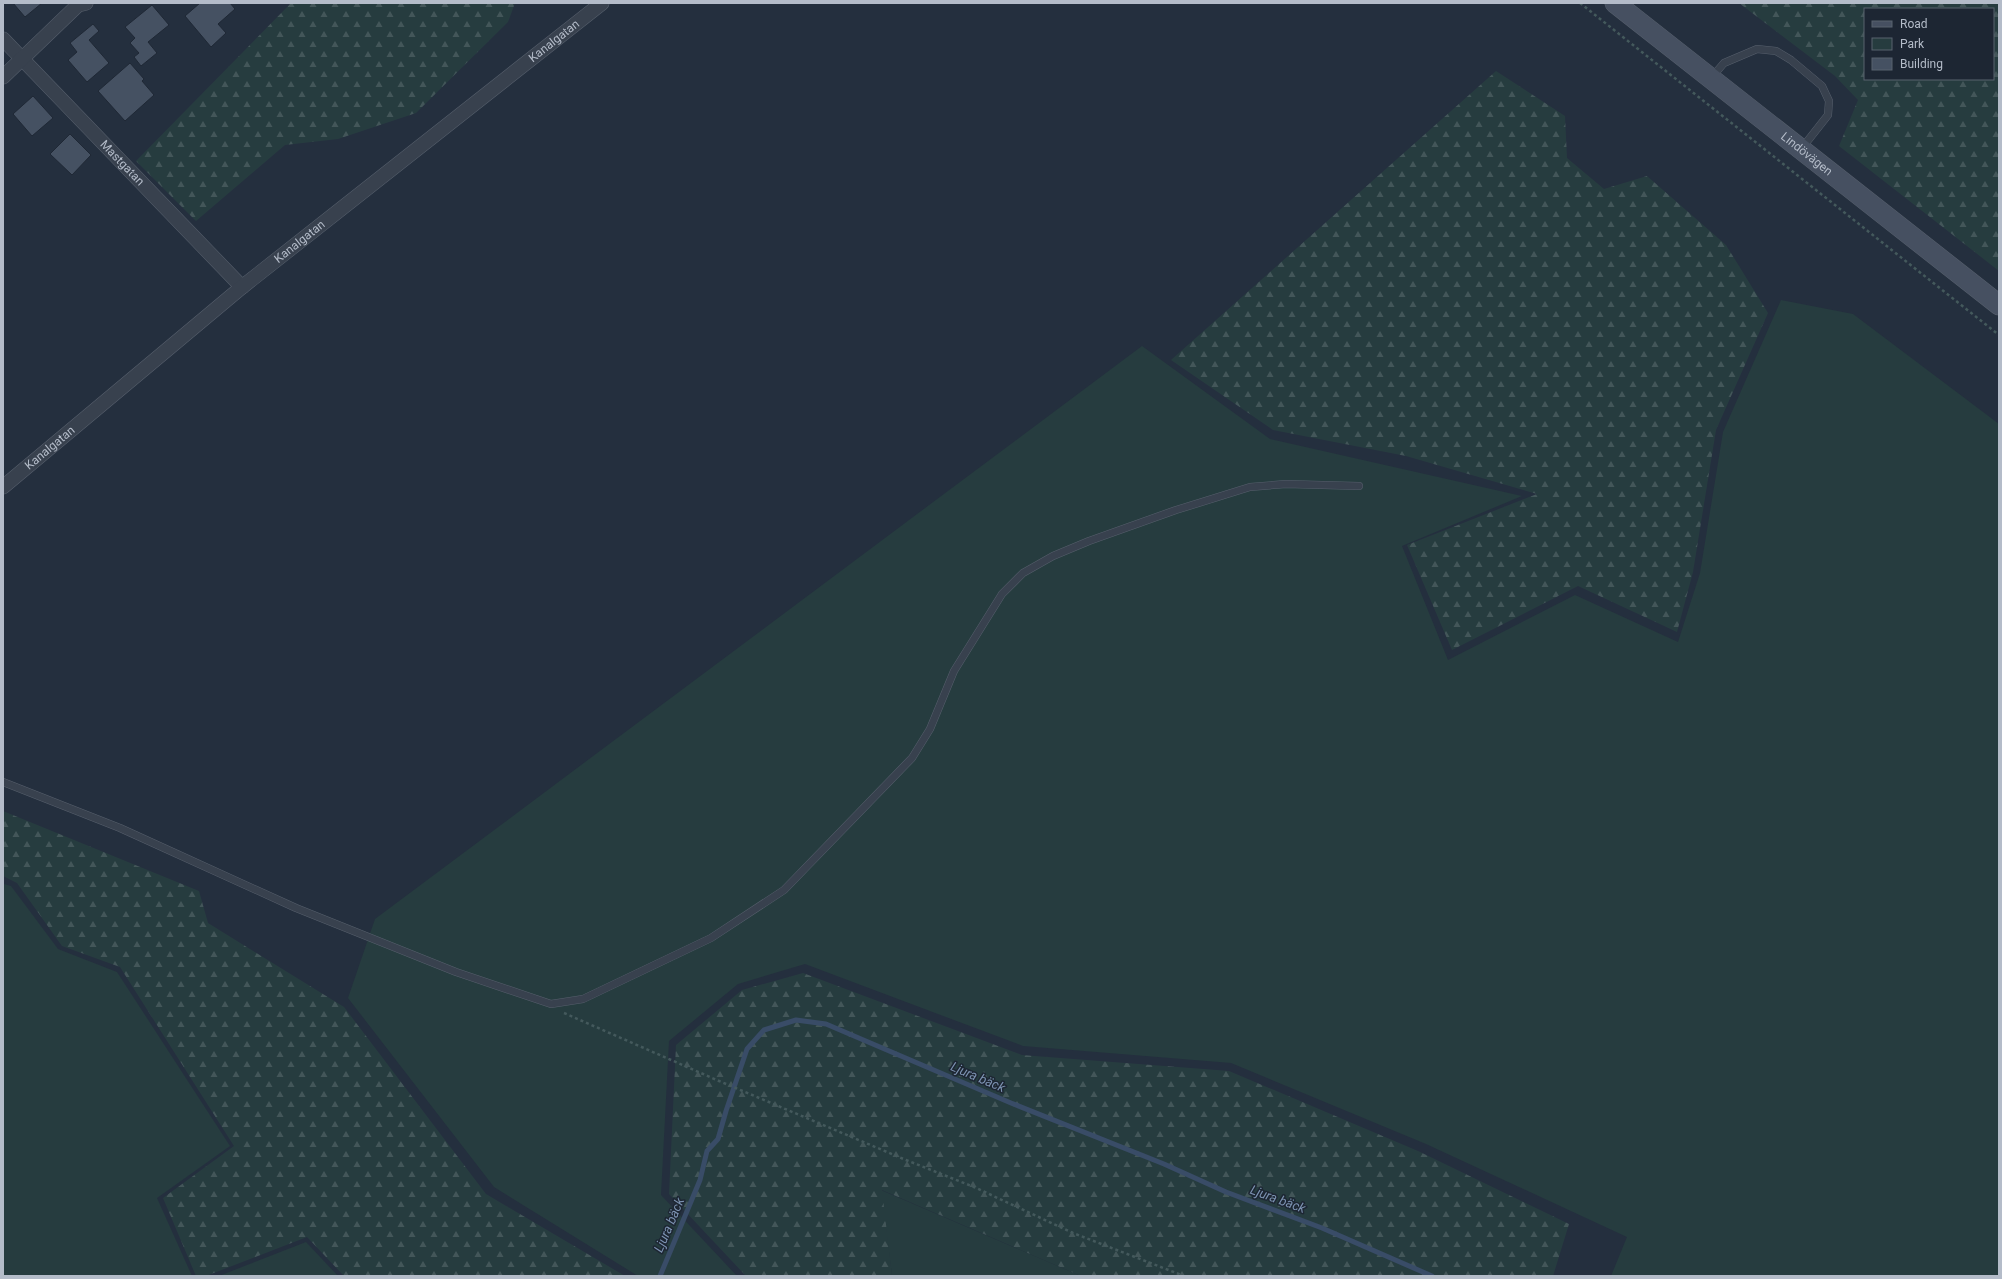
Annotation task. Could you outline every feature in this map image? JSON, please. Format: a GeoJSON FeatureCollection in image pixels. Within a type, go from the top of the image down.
{"type":"FeatureCollection","features":[{"type":"Feature","properties":{"kind":"main road","name":"Lindövägen"},"geometry":{"type":"LineString","coordinates":[[1616,3],[1999,305]]}},
{"type":"Feature","properties":{"kind":"street"},"geometry":{"type":"LineString","coordinates":[[3,77],[78,5],[86,3]]}},
{"type":"Feature","properties":{"kind":"street","name":"Kanalgatan"},"geometry":{"type":"LineString","coordinates":[[3,487],[242,287],[602,3]]}},
{"type":"Feature","properties":{"kind":"street","name":"Mastgatan"},"geometry":{"type":"LineString","coordinates":[[3,39],[242,287]]}},
{"type":"Feature","properties":{"kind":"lane"},"geometry":{"type":"LineString","coordinates":[[1712,78],[1724,63],[1757,49],[1776,51],[1791,60],[1822,86],[1829,101],[1828,115],[1801,149]]}},
{"type":"Feature","properties":{"kind":"lane"},"geometry":{"type":"LineString","coordinates":[[3,782],[120,828],[296,908],[456,972],[551,1004],[583,999],[711,938],[784,890],[912,758],[930,728],[954,671],[1002,594],[1023,573],[1053,556],[1089,541],[1176,510],[1250,487],[1286,484],[1359,486]]}},
{"type":"Feature","properties":{"kind":"path"},"geometry":{"type":"LineString","coordinates":[[1580,3],[1999,335]]}},
{"type":"Feature","properties":{"kind":"path"},"geometry":{"type":"LineString","coordinates":[[551,1004],[582,1022],[906,1160],[974,1186],[1074,1234],[1184,1276]]}},
{"type":"Feature","properties":{"kind":"green space"},"geometry":{"type":"Polygon","coordinates":[[[291,3],[515,3],[508,22],[416,113],[338,139],[285,145],[196,221],[136,161],[291,3]]]}},
{"type":"Feature","properties":{"kind":"green space"},"geometry":{"type":"Polygon","coordinates":[[[1739,3],[1999,3],[1999,271],[1839,146],[1858,100],[1835,76],[1739,3]]]}},
{"type":"Feature","properties":{"kind":"green space"},"geometry":{"type":"Polygon","coordinates":[[[1496,71],[1565,116],[1567,158],[1604,189],[1647,176],[1726,245],[1768,313],[1716,430],[1693,572],[1677,632],[1578,586],[1452,650],[1407,545],[1537,494],[1406,456],[1273,430],[1171,360],[1496,71]]]}},
{"type":"Feature","properties":{"kind":"green space"},"geometry":{"type":"Polygon","coordinates":[[[1781,300],[1853,314],[1999,424],[1999,1276],[1611,1276],[1627,1237],[1426,1144],[1231,1063],[1023,1046],[805,964],[738,984],[669,1041],[661,1195],[737,1276],[638,1276],[494,1187],[348,998],[375,919],[1142,346],[1270,439],[1522,496],[1402,546],[1448,660],[1575,595],[1678,642],[1700,573],[1723,432],[1781,300]]]}},
{"type":"Feature","properties":{"kind":"green space"},"geometry":{"type":"Polygon","coordinates":[[[3,811],[199,891],[208,923],[344,1007],[486,1194],[625,1276],[344,1276],[307,1237],[206,1276],[196,1276],[163,1198],[234,1146],[120,967],[62,946],[17,883],[3,876],[3,811]]]}},
{"type":"Feature","properties":{"kind":"green space"},"geometry":{"type":"Polygon","coordinates":[[[4,884],[11,886],[58,949],[117,972],[230,1146],[157,1198],[192,1276],[3,1276],[4,884]]]}},
{"type":"Feature","properties":{"kind":"green space"},"geometry":{"type":"Polygon","coordinates":[[[803,973],[1022,1055],[1229,1071],[1418,1151],[1569,1224],[1553,1276],[1081,1276],[882,1190],[892,1276],[746,1276],[669,1194],[676,1045],[742,990],[803,973]]]}},
{"type":"Feature","properties":{"kind":"green space"},"geometry":{"type":"Polygon","coordinates":[[[881,1190],[1081,1276],[892,1276],[881,1190]]]}},
{"type":"Feature","properties":{"kind":"green space"},"geometry":{"type":"Polygon","coordinates":[[[306,1242],[338,1276],[219,1276],[306,1242]]]}},
{"type":"Feature","properties":{"kind":"building"},"geometry":{"type":"Polygon","coordinates":[[[13,3],[42,3],[25,17],[13,3]]]}},
{"type":"Feature","properties":{"kind":"building"},"geometry":{"type":"Polygon","coordinates":[[[200,3],[230,3],[235,9],[218,24],[226,33],[211,47],[185,16],[200,3]]]}},
{"type":"Feature","properties":{"kind":"building"},"geometry":{"type":"Polygon","coordinates":[[[152,5],[169,25],[148,42],[157,53],[141,66],[134,57],[139,53],[130,43],[135,38],[125,27],[152,5]]]}},
{"type":"Feature","properties":{"kind":"building"},"geometry":{"type":"Polygon","coordinates":[[[93,24],[99,31],[89,40],[109,63],[87,82],[68,60],[77,52],[70,43],[93,24]]]}},
{"type":"Feature","properties":{"kind":"building"},"geometry":{"type":"Polygon","coordinates":[[[130,63],[144,79],[142,81],[154,95],[125,121],[98,91],[130,63]]]}},
{"type":"Feature","properties":{"kind":"building"},"geometry":{"type":"Polygon","coordinates":[[[33,96],[53,118],[32,136],[13,114],[33,96]]]}},
{"type":"Feature","properties":{"kind":"building"},"geometry":{"type":"Polygon","coordinates":[[[70,134],[91,155],[72,175],[50,154],[70,134]]]}},
{"type":"Feature","properties":{"kind":"waterway","name":"Ljura bäck"},"geometry":{"type":"LineString","coordinates":[[660,1276],[700,1180],[707,1151],[718,1139],[747,1049],[764,1030],[796,1020],[826,1024],[1011,1103],[1164,1164],[1226,1192],[1322,1228],[1432,1276]]}}]}
